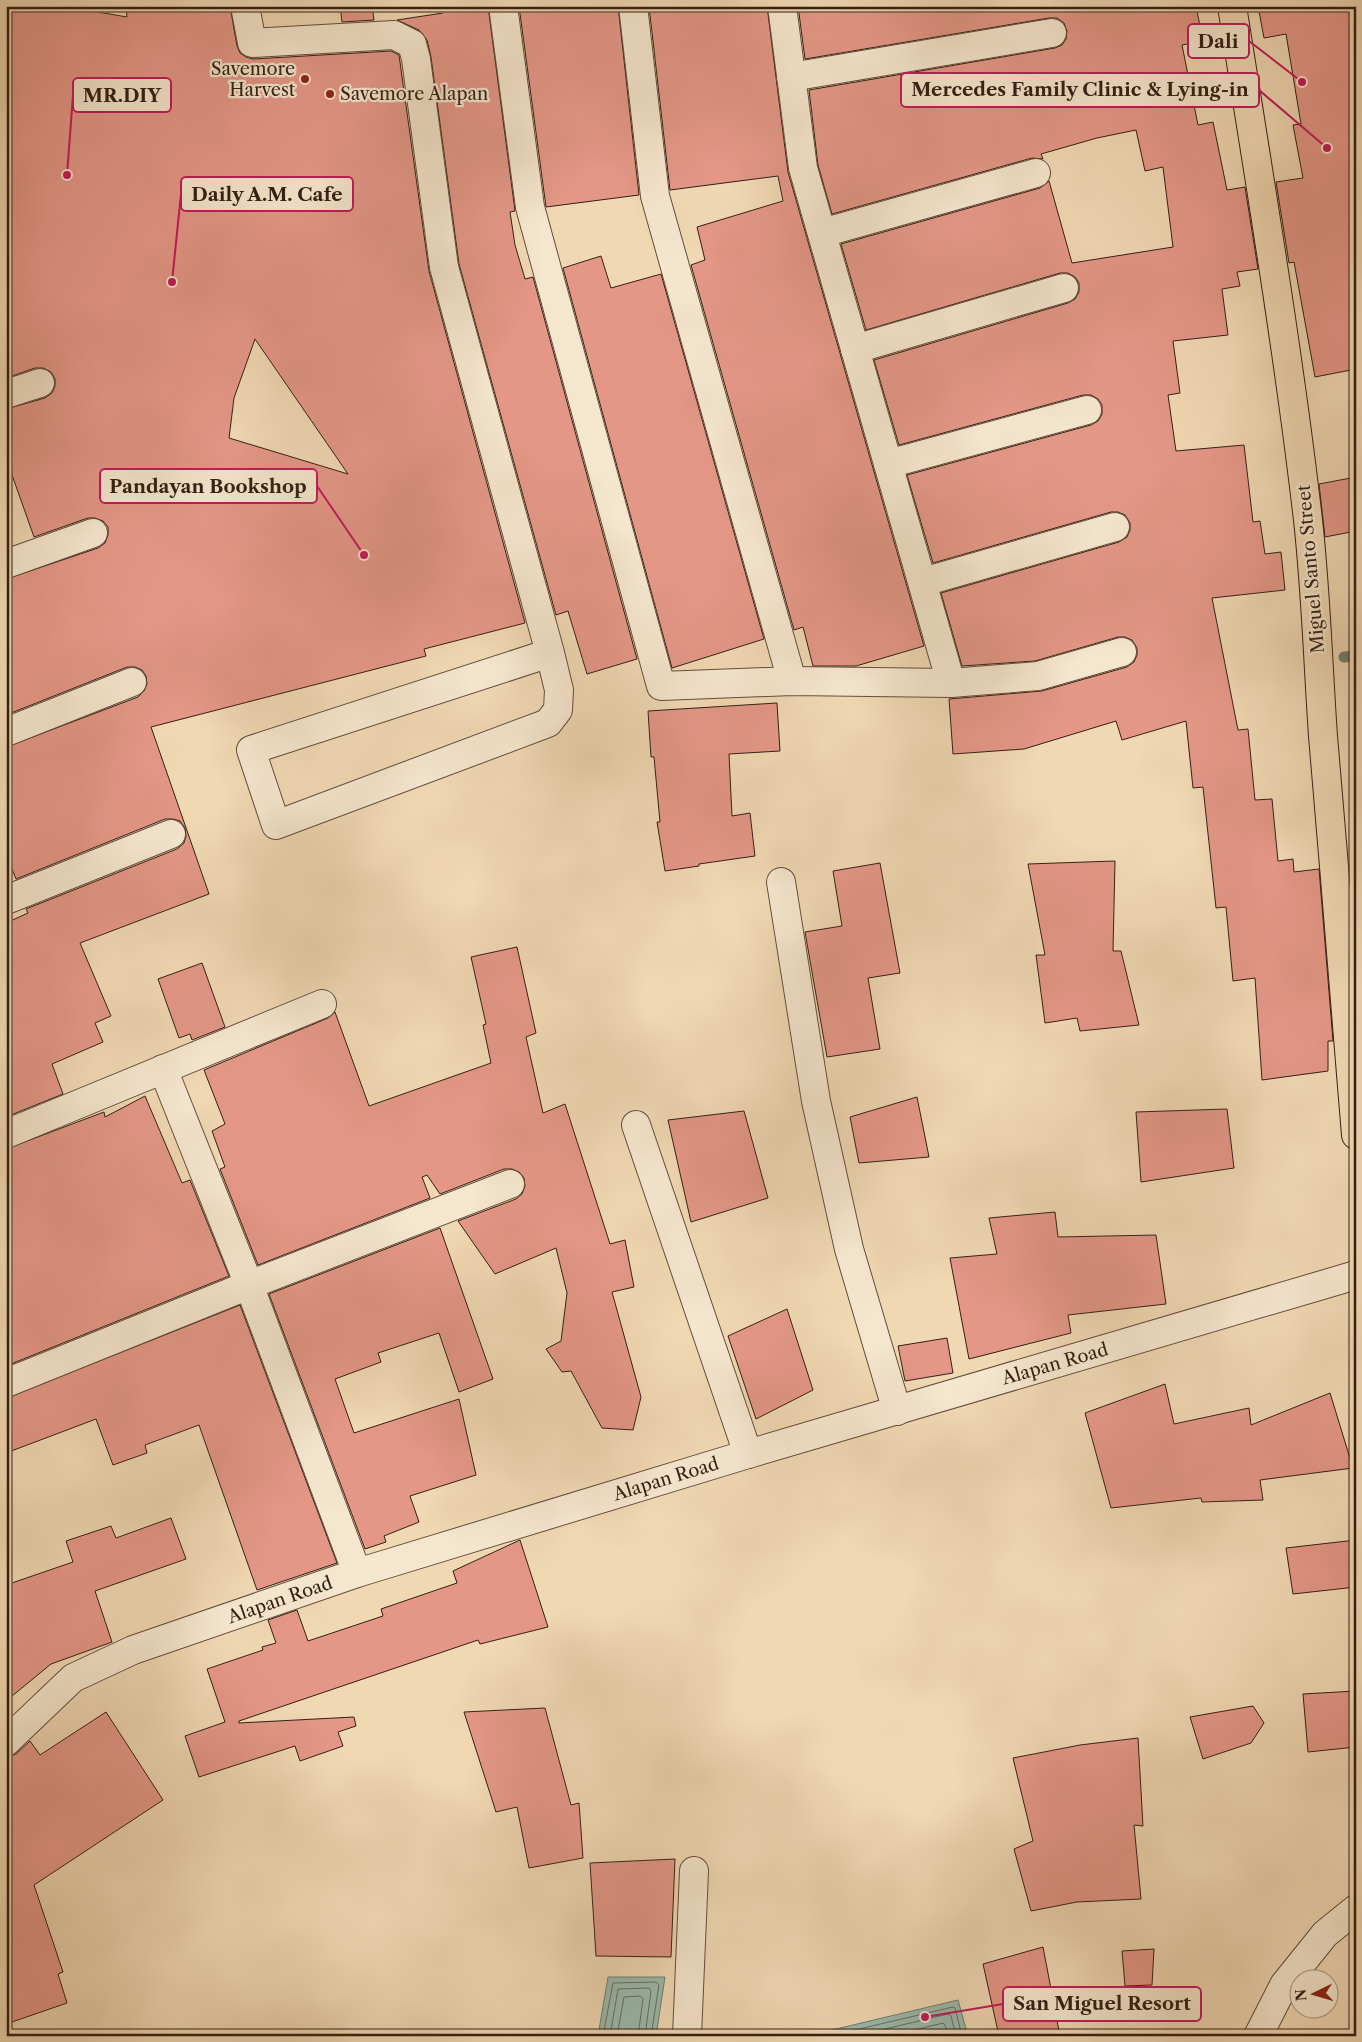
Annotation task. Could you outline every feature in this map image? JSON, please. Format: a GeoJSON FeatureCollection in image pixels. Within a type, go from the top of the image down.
{"type":"FeatureCollection","features":[{"type":"Feature","properties":{"kind":"main road","name":"Miguel Santo Street"},"geometry":{"type":"LineString","coordinates":[[1232,6],[1286,356],[1307,514],[1316,610],[1320,699],[1330,822],[1349,956],[1356,1135]]}},
{"type":"Feature","properties":{"kind":"street"},"geometry":{"type":"LineString","coordinates":[[245,6],[252,43],[394,35],[412,44],[416,59],[444,267],[550,652],[559,690],[558,710],[548,722],[276,825],[251,750],[550,652]]}},
{"type":"Feature","properties":{"kind":"street"},"geometry":{"type":"LineString","coordinates":[[502,6],[530,207],[660,686],[792,681],[951,683],[1038,676],[1122,652]]}},
{"type":"Feature","properties":{"kind":"street"},"geometry":{"type":"LineString","coordinates":[[633,6],[655,196],[792,681]]}},
{"type":"Feature","properties":{"kind":"street"},"geometry":{"type":"LineString","coordinates":[[782,6],[803,168],[951,683]]}},
{"type":"Feature","properties":{"kind":"street"},"geometry":{"type":"LineString","coordinates":[[791,77],[1052,33]]}},
{"type":"Feature","properties":{"kind":"street"},"geometry":{"type":"LineString","coordinates":[[822,233],[1036,173]]}},
{"type":"Feature","properties":{"kind":"street"},"geometry":{"type":"LineString","coordinates":[[855,349],[1064,288]]}},
{"type":"Feature","properties":{"kind":"street"},"geometry":{"type":"LineString","coordinates":[[6,394],[40,383]]}},
{"type":"Feature","properties":{"kind":"street"},"geometry":{"type":"LineString","coordinates":[[888,464],[1087,410]]}},
{"type":"Feature","properties":{"kind":"street"},"geometry":{"type":"LineString","coordinates":[[923,582],[1115,527]]}},
{"type":"Feature","properties":{"kind":"street"},"geometry":{"type":"LineString","coordinates":[[6,564],[93,533]]}},
{"type":"Feature","properties":{"kind":"street"},"geometry":{"type":"LineString","coordinates":[[6,732],[132,682]]}},
{"type":"Feature","properties":{"kind":"street"},"geometry":{"type":"LineString","coordinates":[[6,900],[171,834]]}},
{"type":"Feature","properties":{"kind":"street"},"geometry":{"type":"LineString","coordinates":[[781,882],[816,1101],[849,1249],[897,1411]]}},
{"type":"Feature","properties":{"kind":"street"},"geometry":{"type":"LineString","coordinates":[[6,1134],[322,1004]]}},
{"type":"Feature","properties":{"kind":"street"},"geometry":{"type":"LineString","coordinates":[[163,1069],[249,1286],[357,1573]]}},
{"type":"Feature","properties":{"kind":"street"},"geometry":{"type":"LineString","coordinates":[[636,1125],[748,1454]]}},
{"type":"Feature","properties":{"kind":"street"},"geometry":{"type":"LineString","coordinates":[[6,1383],[510,1184]]}},
{"type":"Feature","properties":{"kind":"street","name":"Alapan Road"},"geometry":{"type":"LineString","coordinates":[[6,1742],[72,1678],[133,1650],[357,1573],[748,1454],[1356,1276]]}},
{"type":"Feature","properties":{"kind":"street"},"geometry":{"type":"LineString","coordinates":[[687,2036],[694,1871]]}},
{"type":"Feature","properties":{"kind":"street"},"geometry":{"type":"LineString","coordinates":[[1258,2036],[1284,1985],[1326,1934],[1356,1909]]}},
{"type":"Feature","properties":{"kind":"water"},"geometry":{"type":"Polygon","coordinates":[[[608,1977],[665,1977],[656,2036],[598,2036],[608,1977]]]}},
{"type":"Feature","properties":{"kind":"water"},"geometry":{"type":"Polygon","coordinates":[[[958,2000],[968,2036],[815,2036],[815,2034],[958,2000]]]}},
{"type":"Feature","properties":{"kind":"building"},"geometry":{"type":"Polygon","coordinates":[[[6,6],[63,6],[127,17],[126,6],[230,6],[240,53],[253,59],[391,51],[399,55],[429,271],[525,623],[424,649],[426,656],[151,727],[209,894],[80,943],[111,1016],[95,1023],[103,1042],[52,1064],[63,1094],[6,1117],[6,923],[28,913],[26,909],[177,849],[184,843],[186,836],[185,828],[180,821],[165,819],[16,879],[6,854],[6,747],[138,697],[144,691],[147,684],[146,676],[142,670],[135,667],[127,667],[6,715],[6,579],[98,548],[105,543],[108,527],[103,521],[88,518],[34,537],[6,458],[6,409],[45,398],[52,393],[55,379],[51,372],[43,368],[35,368],[6,378],[6,6]],[[255,339],[234,398],[229,438],[348,474],[255,339]]]}},
{"type":"Feature","properties":{"kind":"building"},"geometry":{"type":"Polygon","coordinates":[[[340,6],[372,6],[374,20],[342,22],[340,6]]]}},
{"type":"Feature","properties":{"kind":"building"},"geometry":{"type":"Polygon","coordinates":[[[442,6],[488,6],[515,211],[510,212],[515,245],[525,279],[533,277],[637,659],[587,674],[568,611],[556,615],[459,264],[431,57],[427,40],[419,30],[397,20],[443,13],[442,6]]]}},
{"type":"Feature","properties":{"kind":"building"},"geometry":{"type":"Polygon","coordinates":[[[519,6],[618,6],[639,195],[546,207],[519,6]]]}},
{"type":"Feature","properties":{"kind":"building"},"geometry":{"type":"Polygon","coordinates":[[[649,6],[767,6],[788,172],[924,646],[856,666],[813,666],[803,627],[794,630],[691,265],[705,260],[697,227],[783,201],[778,176],[670,190],[649,6]]]}},
{"type":"Feature","properties":{"kind":"building"},"geometry":{"type":"Polygon","coordinates":[[[798,6],[1196,6],[1203,41],[1182,45],[1198,125],[1213,122],[1227,190],[1245,187],[1258,269],[1237,272],[1240,286],[1222,289],[1228,335],[1173,341],[1180,393],[1168,395],[1176,451],[1244,445],[1253,522],[1260,521],[1265,554],[1281,552],[1285,590],[1212,598],[1238,730],[1248,729],[1255,800],[1272,799],[1278,861],[1293,859],[1294,872],[1319,869],[1333,1041],[1328,1041],[1328,1071],[1262,1080],[1255,978],[1233,981],[1226,907],[1216,908],[1203,787],[1193,788],[1186,721],[1122,740],[1116,721],[1024,749],[953,754],[949,699],[1042,691],[1127,667],[1134,662],[1137,648],[1132,640],[1118,637],[1035,661],[962,666],[941,593],[1119,542],[1127,537],[1130,523],[1125,515],[1111,512],[933,563],[907,475],[1091,425],[1098,421],[1102,414],[1102,405],[1098,399],[1091,395],[1083,395],[899,445],[874,360],[1068,303],[1075,299],[1079,292],[1079,283],[1075,277],[1068,273],[1060,273],[866,330],[841,244],[1040,188],[1049,181],[1072,263],[1173,247],[1163,167],[1145,171],[1136,130],[1097,138],[1041,154],[1043,159],[1032,158],[832,214],[818,165],[809,90],[1055,48],[1062,45],[1066,39],[1067,31],[1064,23],[1057,18],[1049,18],[805,59],[798,6]]]}},
{"type":"Feature","properties":{"kind":"building"},"geometry":{"type":"Polygon","coordinates":[[[1258,6],[1349,6],[1356,44],[1356,369],[1315,377],[1294,262],[1289,263],[1276,182],[1303,178],[1293,125],[1301,124],[1286,34],[1264,38],[1258,6]]]}},
{"type":"Feature","properties":{"kind":"building"},"geometry":{"type":"Polygon","coordinates":[[[601,256],[611,288],[661,274],[764,639],[672,668],[563,268],[601,256]]]}},
{"type":"Feature","properties":{"kind":"building"},"geometry":{"type":"Polygon","coordinates":[[[1356,477],[1356,531],[1325,537],[1319,484],[1356,477]]]}},
{"type":"Feature","properties":{"kind":"building"},"geometry":{"type":"Polygon","coordinates":[[[777,703],[780,751],[729,754],[732,816],[750,813],[755,856],[665,871],[657,822],[660,822],[654,757],[651,757],[648,711],[777,703]]]}},
{"type":"Feature","properties":{"kind":"building"},"geometry":{"type":"Polygon","coordinates":[[[1115,861],[1113,951],[1121,951],[1139,1025],[1080,1031],[1077,1018],[1045,1023],[1036,955],[1045,955],[1028,864],[1115,861]]]}},
{"type":"Feature","properties":{"kind":"building"},"geometry":{"type":"Polygon","coordinates":[[[880,863],[900,973],[868,978],[880,1049],[827,1057],[805,932],[842,926],[833,871],[880,863]]]}},
{"type":"Feature","properties":{"kind":"building"},"geometry":{"type":"Polygon","coordinates":[[[1350,866],[1356,866],[1356,938],[1351,884],[1350,866]]]}},
{"type":"Feature","properties":{"kind":"building"},"geometry":{"type":"Polygon","coordinates":[[[517,947],[536,1033],[526,1037],[543,1113],[565,1104],[610,1244],[625,1240],[634,1287],[612,1292],[641,1397],[633,1430],[602,1428],[571,1371],[562,1372],[546,1349],[561,1341],[567,1293],[556,1248],[495,1274],[458,1221],[516,1199],[522,1194],[525,1186],[524,1178],[519,1172],[512,1169],[504,1169],[440,1194],[427,1175],[422,1177],[430,1198],[258,1265],[220,1169],[225,1167],[212,1131],[225,1124],[204,1070],[328,1018],[335,1012],[369,1106],[491,1063],[483,1025],[486,1024],[471,957],[517,947]]]}},
{"type":"Feature","properties":{"kind":"building"},"geometry":{"type":"Polygon","coordinates":[[[202,963],[225,1027],[192,1040],[190,1034],[179,1038],[158,979],[202,963]]]}},
{"type":"Feature","properties":{"kind":"building"},"geometry":{"type":"Polygon","coordinates":[[[145,1096],[182,1183],[190,1180],[229,1276],[6,1366],[6,1149],[104,1112],[105,1117],[145,1096]]]}},
{"type":"Feature","properties":{"kind":"building"},"geometry":{"type":"Polygon","coordinates":[[[917,1097],[929,1157],[859,1163],[850,1117],[917,1097]]]}},
{"type":"Feature","properties":{"kind":"building"},"geometry":{"type":"Polygon","coordinates":[[[1227,1109],[1234,1168],[1141,1182],[1136,1112],[1227,1109]]]}},
{"type":"Feature","properties":{"kind":"building"},"geometry":{"type":"Polygon","coordinates":[[[744,1111],[768,1198],[691,1222],[668,1120],[744,1111]]]}},
{"type":"Feature","properties":{"kind":"building"},"geometry":{"type":"Polygon","coordinates":[[[1055,1212],[1058,1237],[1156,1235],[1166,1304],[1068,1315],[1071,1333],[969,1359],[950,1258],[997,1254],[989,1218],[1055,1212]]]}},
{"type":"Feature","properties":{"kind":"building"},"geometry":{"type":"Polygon","coordinates":[[[440,1228],[493,1379],[459,1392],[439,1333],[378,1353],[381,1362],[335,1379],[354,1433],[459,1399],[476,1475],[410,1496],[419,1522],[384,1536],[386,1542],[365,1549],[269,1294],[440,1228]]]}},
{"type":"Feature","properties":{"kind":"building"},"geometry":{"type":"Polygon","coordinates":[[[240,1305],[337,1563],[257,1590],[199,1425],[145,1445],[147,1453],[113,1465],[96,1419],[6,1453],[6,1398],[240,1305]]]}},
{"type":"Feature","properties":{"kind":"building"},"geometry":{"type":"Polygon","coordinates":[[[787,1309],[813,1390],[756,1419],[728,1336],[787,1309]]]}},
{"type":"Feature","properties":{"kind":"building"},"geometry":{"type":"Polygon","coordinates":[[[947,1338],[953,1373],[905,1381],[898,1346],[947,1338]]]}},
{"type":"Feature","properties":{"kind":"building"},"geometry":{"type":"Polygon","coordinates":[[[1165,1384],[1174,1424],[1249,1408],[1251,1425],[1330,1393],[1353,1468],[1260,1480],[1263,1500],[1202,1502],[1201,1498],[1111,1508],[1085,1413],[1165,1384]]]}},
{"type":"Feature","properties":{"kind":"building"},"geometry":{"type":"Polygon","coordinates":[[[171,1518],[186,1559],[95,1591],[112,1642],[51,1664],[6,1701],[6,1585],[73,1562],[66,1541],[111,1526],[116,1538],[171,1518]]]}},
{"type":"Feature","properties":{"kind":"building"},"geometry":{"type":"Polygon","coordinates":[[[520,1540],[548,1627],[480,1644],[478,1640],[239,1721],[239,1723],[354,1717],[356,1726],[338,1732],[343,1746],[300,1761],[295,1746],[199,1777],[185,1736],[225,1722],[207,1669],[263,1650],[262,1647],[276,1643],[268,1620],[297,1610],[308,1641],[383,1616],[381,1609],[457,1583],[453,1571],[520,1540]]]}},
{"type":"Feature","properties":{"kind":"building"},"geometry":{"type":"Polygon","coordinates":[[[1356,1540],[1356,1587],[1293,1594],[1286,1548],[1356,1540]]]}},
{"type":"Feature","properties":{"kind":"building"},"geometry":{"type":"Polygon","coordinates":[[[1356,1691],[1356,1747],[1308,1752],[1303,1694],[1356,1691]]]}},
{"type":"Feature","properties":{"kind":"building"},"geometry":{"type":"Polygon","coordinates":[[[1253,1706],[1264,1723],[1251,1743],[1203,1759],[1190,1717],[1253,1706]]]}},
{"type":"Feature","properties":{"kind":"building"},"geometry":{"type":"Polygon","coordinates":[[[545,1708],[571,1805],[579,1803],[583,1858],[529,1868],[517,1807],[496,1812],[464,1712],[545,1708]]]}},
{"type":"Feature","properties":{"kind":"building"},"geometry":{"type":"Polygon","coordinates":[[[106,1712],[163,1800],[34,1885],[63,1972],[58,1974],[67,2003],[12,2022],[6,2005],[6,1757],[16,1754],[30,1741],[40,1755],[106,1712]]]}},
{"type":"Feature","properties":{"kind":"building"},"geometry":{"type":"Polygon","coordinates":[[[1138,1738],[1143,1826],[1134,1825],[1141,1899],[1077,1902],[1031,1911],[1014,1849],[1033,1841],[1013,1758],[1080,1745],[1138,1738]]]}},
{"type":"Feature","properties":{"kind":"building"},"geometry":{"type":"Polygon","coordinates":[[[675,1859],[671,1957],[596,1956],[590,1863],[675,1859]]]}},
{"type":"Feature","properties":{"kind":"building"},"geometry":{"type":"Polygon","coordinates":[[[1043,1947],[1060,2036],[999,2036],[983,1964],[1043,1947]]]}},
{"type":"Feature","properties":{"kind":"building"},"geometry":{"type":"Polygon","coordinates":[[[1154,1949],[1152,1985],[1125,1986],[1122,1951],[1154,1949]]]}},
{"type":"Feature","properties":{"kind":"waterway"},"geometry":{"type":"LineString","coordinates":[[1344,657],[1356,656]]}},
{"type":"Feature","properties":{"kind":"place","name":"Savemore Harvest"},"geometry":{"type":"Point","coordinates":[305,79]}},
{"type":"Feature","properties":{"kind":"place","name":"Dali"},"geometry":{"type":"Point","coordinates":[1302,82]}},
{"type":"Feature","properties":{"kind":"place","name":"Savemore Alapan"},"geometry":{"type":"Point","coordinates":[330,94]}},
{"type":"Feature","properties":{"kind":"place","name":"Mercedes Family Clinic & Lying-in"},"geometry":{"type":"Point","coordinates":[1327,148]}},
{"type":"Feature","properties":{"kind":"place","name":"MR.DIY"},"geometry":{"type":"Point","coordinates":[67,175]}},
{"type":"Feature","properties":{"kind":"place","name":"Daily A.M. Cafe"},"geometry":{"type":"Point","coordinates":[172,282]}},
{"type":"Feature","properties":{"kind":"place","name":"Pandayan Bookshop"},"geometry":{"type":"Point","coordinates":[364,555]}},
{"type":"Feature","properties":{"kind":"place","name":"San Miguel Resort"},"geometry":{"type":"Point","coordinates":[925,2017]}}]}
